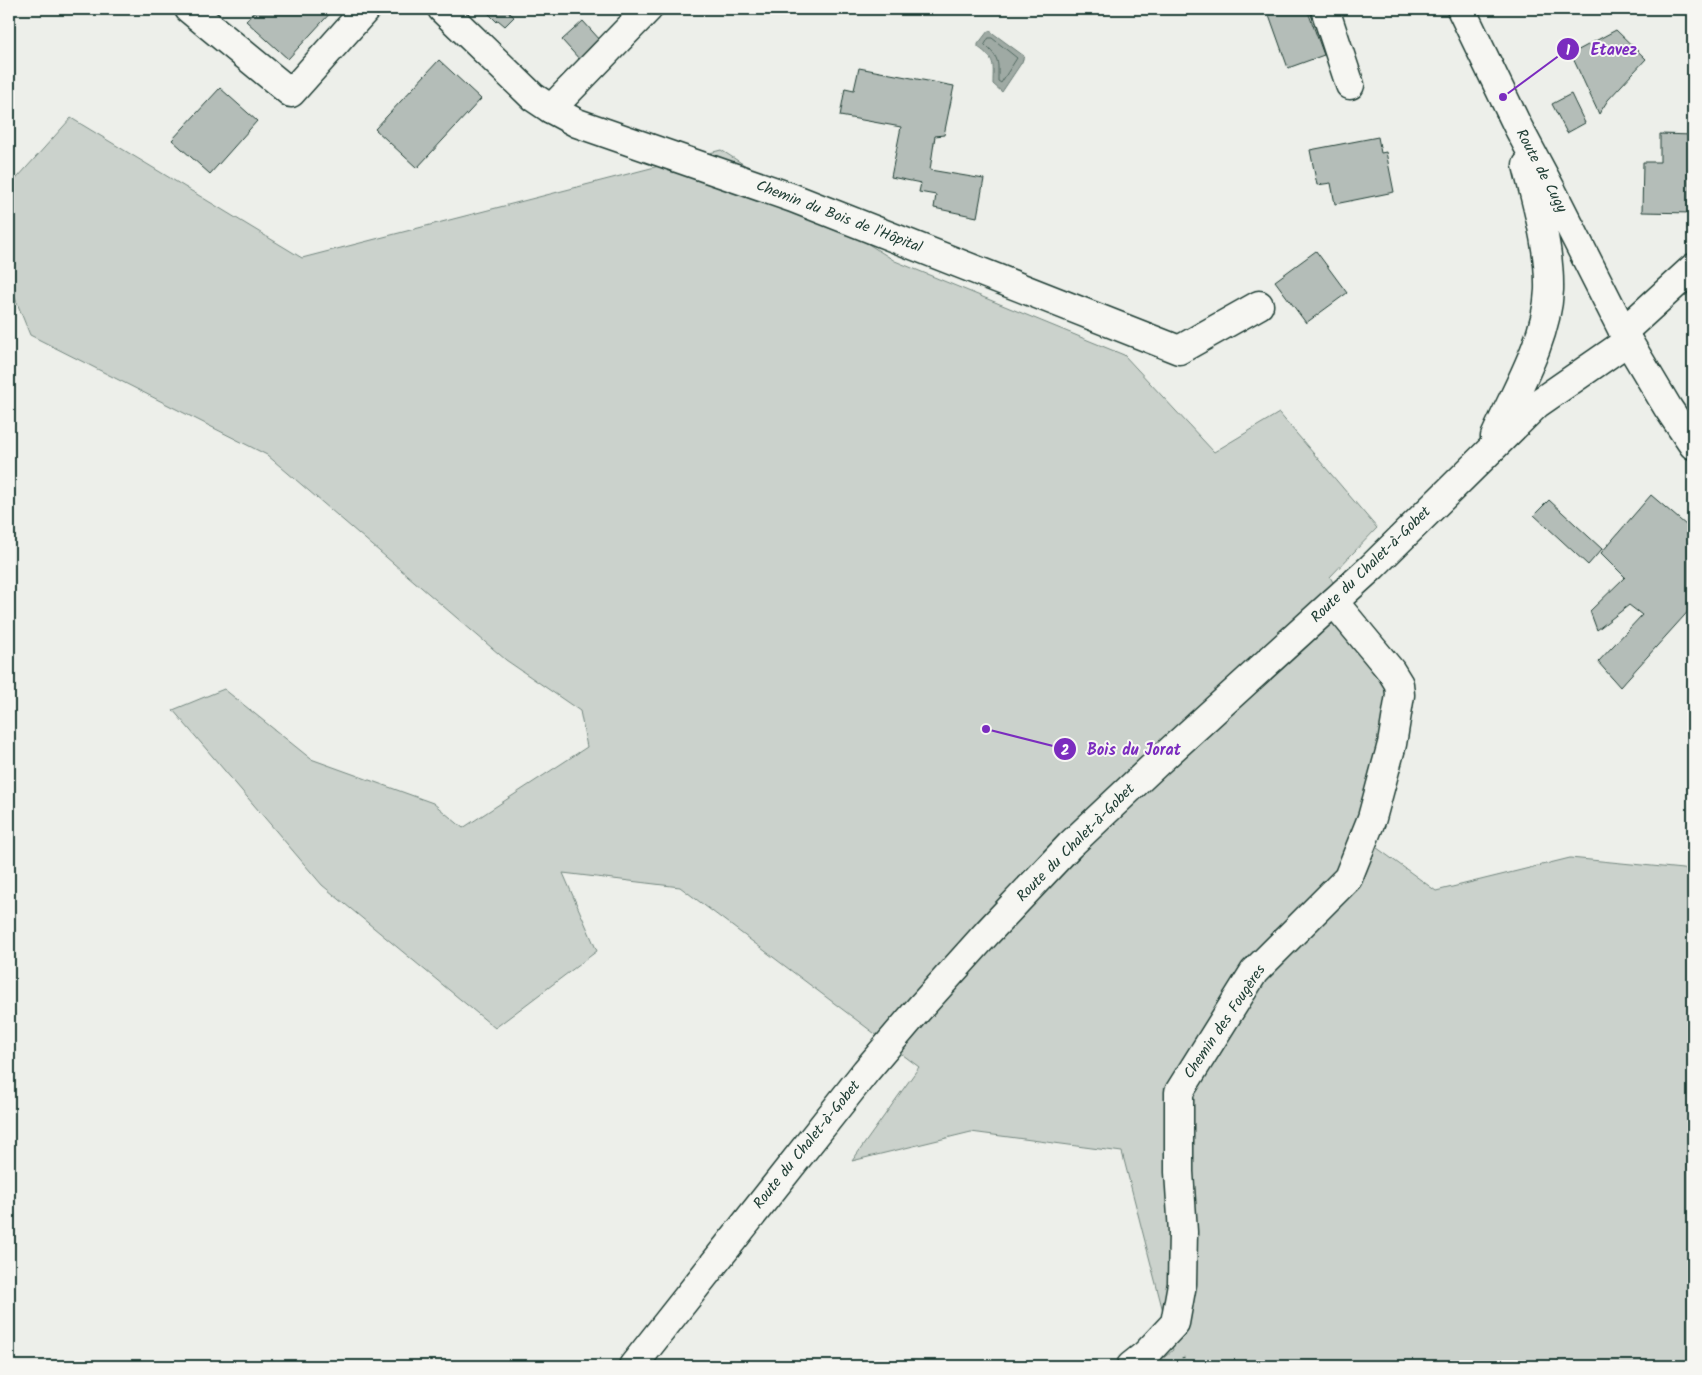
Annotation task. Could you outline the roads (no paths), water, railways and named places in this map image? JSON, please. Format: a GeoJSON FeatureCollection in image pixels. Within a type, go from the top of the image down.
{"type":"FeatureCollection","features":[{"type":"Feature","properties":{"kind":"street"},"geometry":{"type":"LineString","coordinates":[[189,9],[291,93],[366,9]]}},
{"type":"Feature","properties":{"kind":"street","name":"Chemin du Bois de l'Hôpital"},"geometry":{"type":"LineString","coordinates":[[442,9],[533,97],[578,123],[793,198],[1179,350],[1258,305]]}},
{"type":"Feature","properties":{"kind":"street"},"geometry":{"type":"LineString","coordinates":[[551,109],[648,9]]}},
{"type":"Feature","properties":{"kind":"street"},"geometry":{"type":"LineString","coordinates":[[1325,9],[1350,86]]}},
{"type":"Feature","properties":{"kind":"street","name":"Route de Cugy"},"geometry":{"type":"LineString","coordinates":[[1462,9],[1518,127],[1625,337],[1693,445]]}},
{"type":"Feature","properties":{"kind":"street"},"geometry":{"type":"LineString","coordinates":[[1488,452],[1537,346],[1549,290],[1543,233],[1518,127]]}},
{"type":"Feature","properties":{"kind":"street"},"geometry":{"type":"LineString","coordinates":[[1625,337],[1693,268]]}},
{"type":"Feature","properties":{"kind":"street","name":"Route du Chalet-à-Gobet"},"geometry":{"type":"LineString","coordinates":[[633,1366],[866,1071],[986,934],[1070,845],[1334,602],[1537,404],[1625,337]]}},
{"type":"Feature","properties":{"kind":"street","name":"Chemin des Fougères"},"geometry":{"type":"LineString","coordinates":[[1131,1366],[1146,1354],[1175,1323],[1182,1284],[1184,1232],[1179,1172],[1179,1092],[1254,972],[1348,878],[1372,818],[1387,763],[1397,717],[1400,695],[1399,684],[1391,670],[1334,602]]}},
{"type":"Feature","properties":{"kind":"water"},"geometry":{"type":"Polygon","coordinates":[[[988,31],[1024,56],[1002,92],[993,84],[991,59],[978,47],[978,44],[988,31]]]}},
{"type":"Feature","properties":{"kind":"place","name":"Etavez"},"geometry":{"type":"Point","coordinates":[1503,97]}},
{"type":"Feature","properties":{"kind":"place","name":"Bois du Jorat"},"geometry":{"type":"Point","coordinates":[986,729]}}]}
